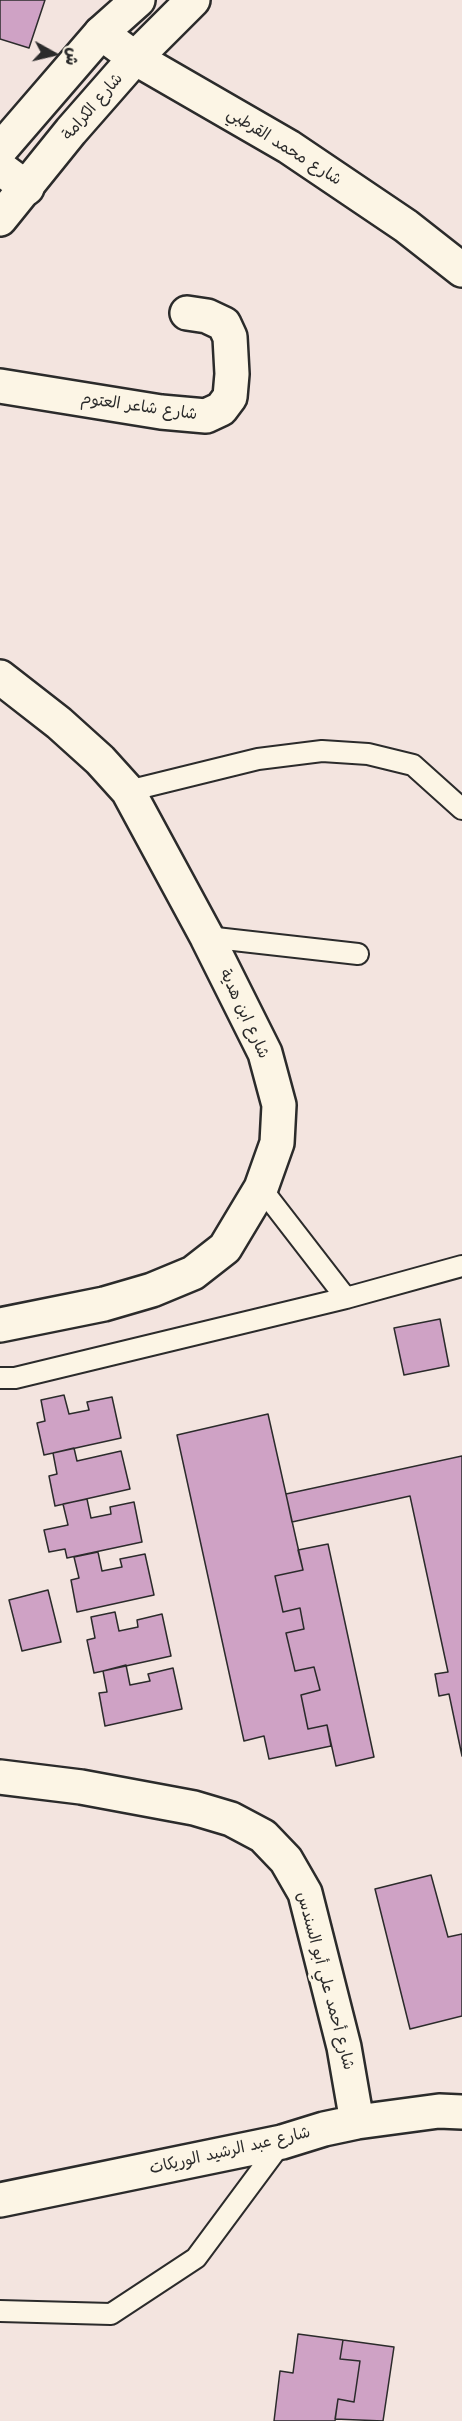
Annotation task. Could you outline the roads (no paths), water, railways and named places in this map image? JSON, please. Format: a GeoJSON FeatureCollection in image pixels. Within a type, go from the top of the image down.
{"type":"FeatureCollection","features":[{"type":"Feature","properties":{"kind":"street"},"geometry":{"type":"LineString","coordinates":[[0,150],[101,33],[138,0]]}},
{"type":"Feature","properties":{"kind":"street","name":"شارع الكرامة"},"geometry":{"type":"LineString","coordinates":[[0,219],[71,131],[135,58],[193,0]]}},
{"type":"Feature","properties":{"kind":"street","name":"شارع محمد القرطبي"},"geometry":{"type":"LineString","coordinates":[[101,33],[135,58],[288,147],[406,226],[462,270]]}},
{"type":"Feature","properties":{"kind":"street"},"geometry":{"type":"LineString","coordinates":[[0,168],[27,188]]}},
{"type":"Feature","properties":{"kind":"street","name":"شارع شاعر العتوم"},"geometry":{"type":"LineString","coordinates":[[0,386],[162,412],[206,416],[221,409],[230,397],[232,374],[230,337],[224,324],[207,316],[187,313]]}},
{"type":"Feature","properties":{"kind":"street","name":"شارع ابن هدية"},"geometry":{"type":"LineString","coordinates":[[0,677],[59,723],[100,760],[128,791],[207,937],[265,1053],[279,1105],[277,1143],[261,1188],[225,1248],[193,1273],[152,1290],[104,1304],[0,1325]]}},
{"type":"Feature","properties":{"kind":"street","name":"شارع أحمد علي أبو السندس"},"geometry":{"type":"LineString","coordinates":[[0,1777],[81,1787],[194,1808],[231,1820],[263,1836],[285,1860],[305,1893],[344,2048],[357,2122]]}},
{"type":"Feature","properties":{"kind":"street","name":"شارع عبد الرشيد الوريكات"},"geometry":{"type":"LineString","coordinates":[[0,2200],[282,2142],[357,2122],[439,2111],[462,2112]]}},
{"type":"Feature","properties":{"kind":"lane"},"geometry":{"type":"LineString","coordinates":[[128,791],[258,759],[322,751],[368,754],[413,765],[462,810]]}},
{"type":"Feature","properties":{"kind":"lane"},"geometry":{"type":"LineString","coordinates":[[207,937],[358,954]]}},
{"type":"Feature","properties":{"kind":"lane"},"geometry":{"type":"LineString","coordinates":[[261,1188],[346,1298]]}},
{"type":"Feature","properties":{"kind":"lane"},"geometry":{"type":"LineString","coordinates":[[0,1378],[15,1378],[346,1298],[462,1266]]}},
{"type":"Feature","properties":{"kind":"lane"},"geometry":{"type":"LineString","coordinates":[[0,2311],[111,2314],[196,2258],[282,2142]]}}]}
